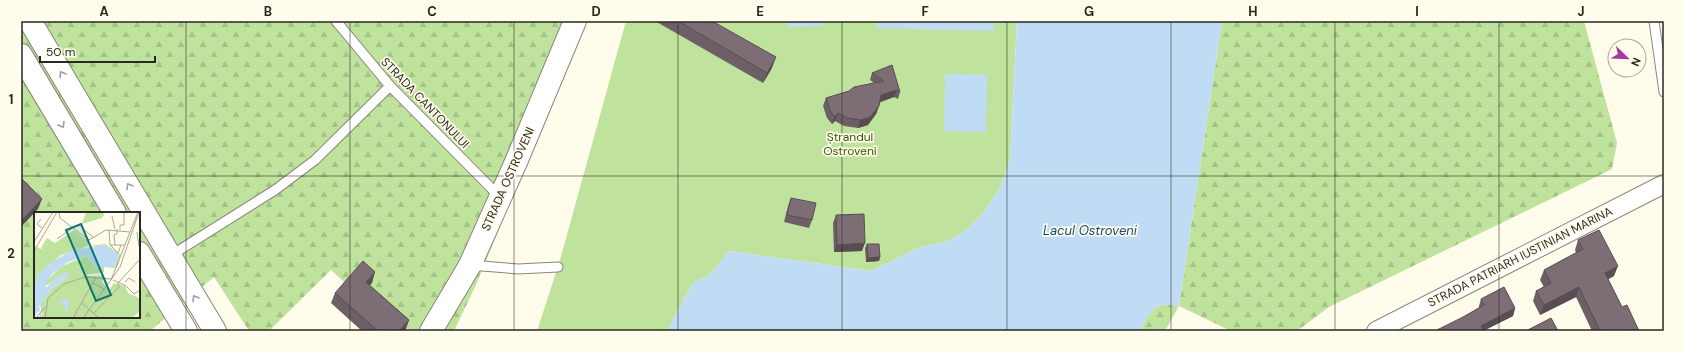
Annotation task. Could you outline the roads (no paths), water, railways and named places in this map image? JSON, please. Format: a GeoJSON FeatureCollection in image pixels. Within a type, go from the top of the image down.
{"type":"FeatureCollection","features":[{"type":"Feature","properties":{"kind":"main road"},"geometry":{"type":"LineString","coordinates":[[30,21],[215,331]]}},
{"type":"Feature","properties":{"kind":"main road","name":"STRADA OSTROVENI"},"geometry":{"type":"LineString","coordinates":[[431,331],[470,265],[501,198],[575,21]]}},
{"type":"Feature","properties":{"kind":"main road"},"geometry":{"type":"LineString","coordinates":[[21,55],[114,212]]}},
{"type":"Feature","properties":{"kind":"main road"},"geometry":{"type":"LineString","coordinates":[[140,255],[186,331]]}},
{"type":"Feature","properties":{"kind":"street","name":"STRADA PATRIARH IUSTINIAN MARINA"},"geometry":{"type":"LineString","coordinates":[[1376,331],[1664,184]]}},
{"type":"Feature","properties":{"kind":"lane","name":"STRADA CANTONULUI"},"geometry":{"type":"LineString","coordinates":[[336,21],[390,86],[501,198]]}},
{"type":"Feature","properties":{"kind":"lane"},"geometry":{"type":"LineString","coordinates":[[1654,21],[1664,92]]}},
{"type":"Feature","properties":{"kind":"lane"},"geometry":{"type":"LineString","coordinates":[[170,256],[275,190],[315,160],[390,86]]}},
{"type":"Feature","properties":{"kind":"lane"},"geometry":{"type":"LineString","coordinates":[[470,265],[518,269],[558,267]]}},
{"type":"Feature","properties":{"kind":"water"},"geometry":{"type":"Polygon","coordinates":[[[783,21],[822,21],[822,26],[789,27],[783,21]]]}},
{"type":"Feature","properties":{"kind":"water"},"geometry":{"type":"Polygon","coordinates":[[[877,21],[994,21],[994,31],[877,28],[877,21]]]}},
{"type":"Feature","properties":{"kind":"water","name":"Lacul Ostroveni"},"geometry":{"type":"Polygon","coordinates":[[[1017,21],[1222,21],[1179,306],[1165,305],[1155,308],[1149,315],[1140,331],[667,331],[693,283],[710,275],[729,251],[871,271],[918,248],[948,241],[967,230],[985,211],[1000,188],[1010,160],[1017,21]]]}},
{"type":"Feature","properties":{"kind":"water"},"geometry":{"type":"Polygon","coordinates":[[[945,74],[987,75],[986,132],[944,131],[945,74]]]}},
{"type":"Feature","properties":{"kind":"park label","name":"Ștrandul Ostroveni"},"geometry":{"type":"Point","coordinates":[850,144]}}]}
